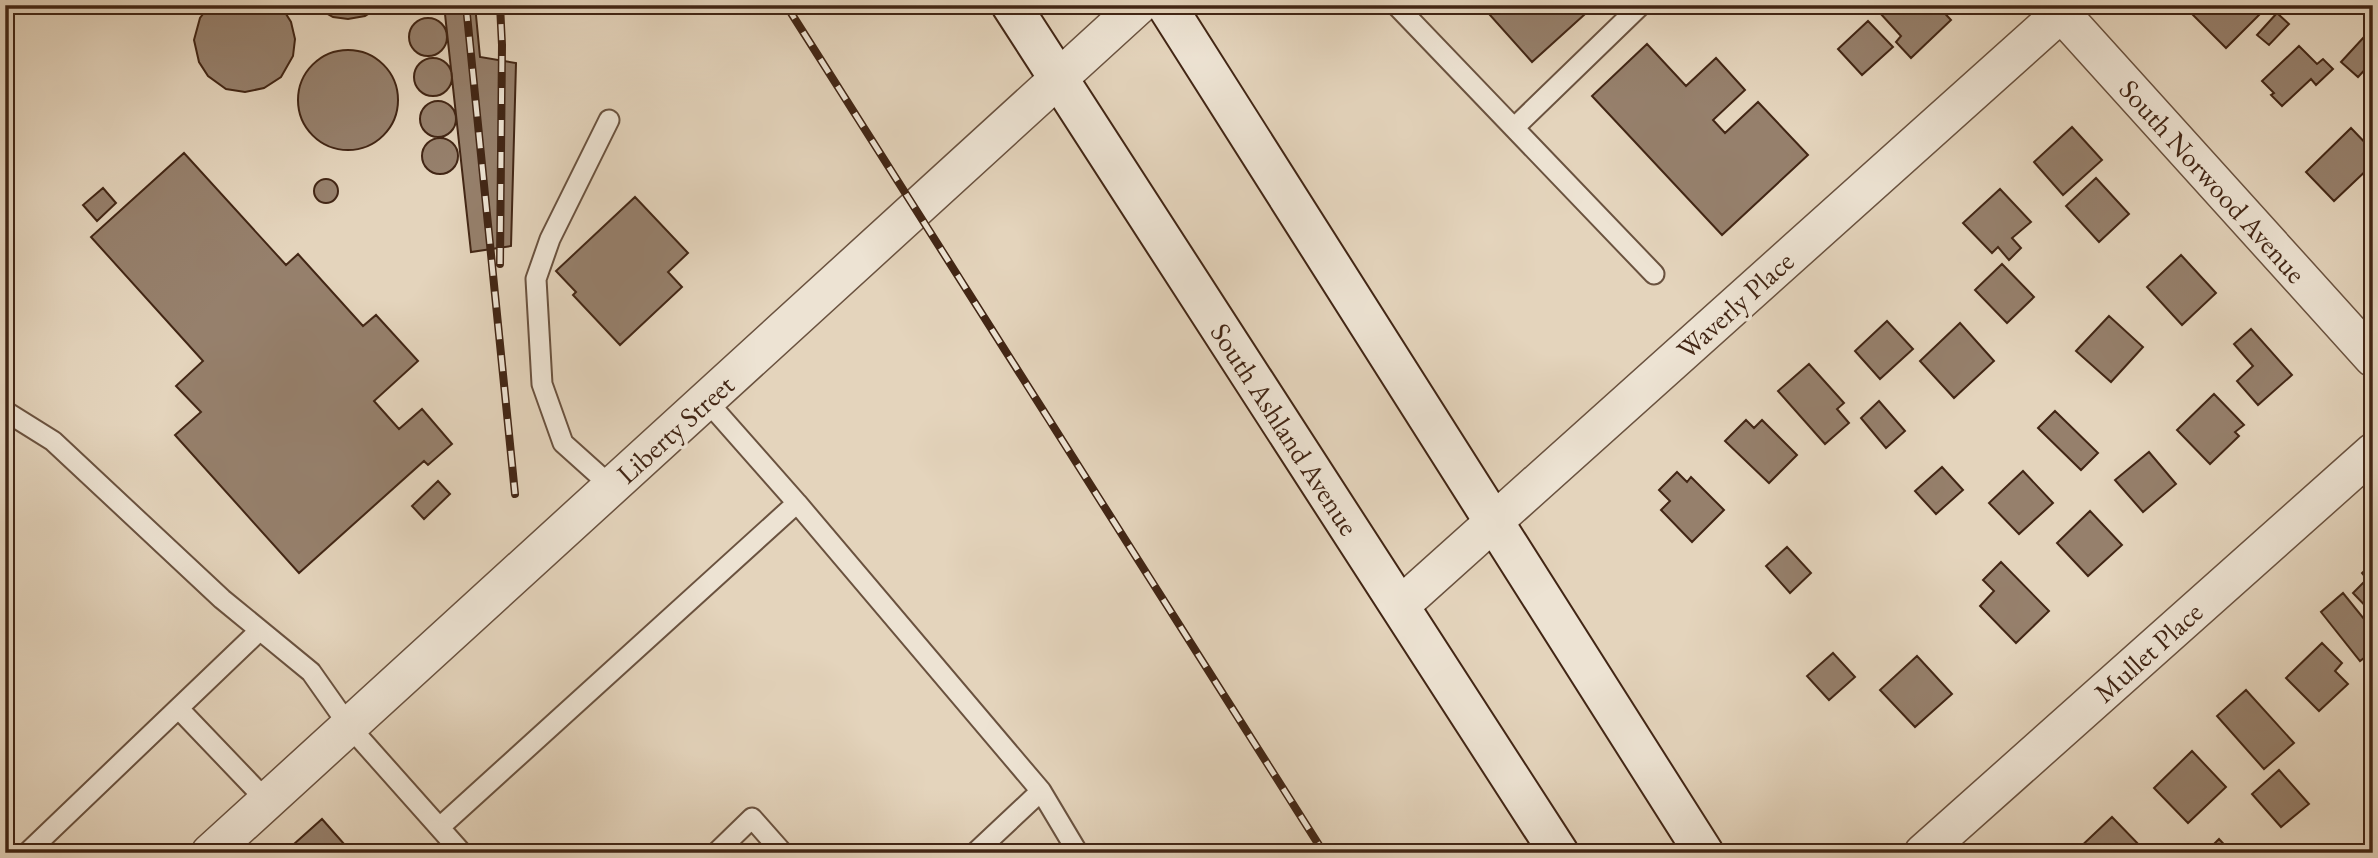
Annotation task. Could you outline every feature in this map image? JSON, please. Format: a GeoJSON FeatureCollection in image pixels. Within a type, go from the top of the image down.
{"type":"FeatureCollection","features":[{"type":"Feature","properties":{"kind":"main road","name":"South Ashland Avenue"},"geometry":{"type":"LineString","coordinates":[[1011,5],[1559,853]]}},
{"type":"Feature","properties":{"kind":"main road"},"geometry":{"type":"LineString","coordinates":[[1167,5],[1704,853]]}},
{"type":"Feature","properties":{"kind":"street","name":"Liberty Street"},"geometry":{"type":"LineString","coordinates":[[210,853],[1139,5]]}},
{"type":"Feature","properties":{"kind":"street","name":"Waverly Place"},"geometry":{"type":"LineString","coordinates":[[1401,606],[2062,8]]}},
{"type":"Feature","properties":{"kind":"street","name":"South Norwood Avenue"},"geometry":{"type":"LineString","coordinates":[[2062,8],[2373,358]]}},
{"type":"Feature","properties":{"kind":"street","name":"Mullet Place"},"geometry":{"type":"LineString","coordinates":[[1923,853],[2373,452]]}},
{"type":"Feature","properties":{"kind":"lane"},"geometry":{"type":"LineString","coordinates":[[1396,5],[1654,274]]}},
{"type":"Feature","properties":{"kind":"lane"},"geometry":{"type":"LineString","coordinates":[[1514,128],[1641,5]]}},
{"type":"Feature","properties":{"kind":"lane"},"geometry":{"type":"LineString","coordinates":[[609,120],[551,239],[536,279],[542,384],[563,443],[612,487]]}},
{"type":"Feature","properties":{"kind":"lane"},"geometry":{"type":"LineString","coordinates":[[706,400],[1041,791],[1078,853]]}},
{"type":"Feature","properties":{"kind":"lane"},"geometry":{"type":"LineString","coordinates":[[5,411],[53,441],[222,599],[310,672],[349,726],[462,853]]}},
{"type":"Feature","properties":{"kind":"lane"},"geometry":{"type":"LineString","coordinates":[[440,828],[797,503]]}},
{"type":"Feature","properties":{"kind":"lane"},"geometry":{"type":"LineString","coordinates":[[27,853],[260,630]]}},
{"type":"Feature","properties":{"kind":"lane"},"geometry":{"type":"LineString","coordinates":[[179,709],[267,801]]}},
{"type":"Feature","properties":{"kind":"lane"},"geometry":{"type":"LineString","coordinates":[[975,853],[1041,791]]}},
{"type":"Feature","properties":{"kind":"lane"},"geometry":{"type":"LineString","coordinates":[[716,853],[752,818],[783,853]]}},
{"type":"Feature","properties":{"kind":"building"},"geometry":{"type":"Polygon","coordinates":[[[210,5],[281,6],[291,22],[295,39],[293,56],[281,77],[264,88],[245,92],[226,89],[208,76],[199,62],[194,40],[200,18],[210,5]]]}},
{"type":"Feature","properties":{"kind":"building"},"geometry":{"type":"Polygon","coordinates":[[[312,5],[382,5],[365,16],[348,19],[333,17],[312,5]]]}},
{"type":"Feature","properties":{"kind":"building"},"geometry":{"type":"Polygon","coordinates":[[[444,5],[475,5],[480,57],[516,63],[511,246],[471,252],[444,5]]]}},
{"type":"Feature","properties":{"kind":"building"},"geometry":{"type":"Polygon","coordinates":[[[1481,5],[1595,5],[1532,62],[1481,5]]]}},
{"type":"Feature","properties":{"kind":"building"},"geometry":{"type":"Polygon","coordinates":[[[1889,5],[1937,5],[1951,20],[1911,58],[1896,42],[1901,36],[1880,13],[1889,5]]]}},
{"type":"Feature","properties":{"kind":"building"},"geometry":{"type":"Polygon","coordinates":[[[2199,5],[2269,5],[2226,48],[2191,13],[2199,5]]]}},
{"type":"Feature","properties":{"kind":"building"},"geometry":{"type":"Polygon","coordinates":[[[2277,13],[2289,24],[2269,45],[2257,35],[2277,13]]]}},
{"type":"Feature","properties":{"kind":"building"},"geometry":{"type":"Polygon","coordinates":[[[428,18],[441,24],[447,37],[441,50],[428,56],[415,50],[409,37],[415,24],[428,18]]]}},
{"type":"Feature","properties":{"kind":"building"},"geometry":{"type":"Polygon","coordinates":[[[1868,21],[1893,47],[1862,75],[1838,49],[1868,21]]]}},
{"type":"Feature","properties":{"kind":"building"},"geometry":{"type":"Polygon","coordinates":[[[2364,37],[2373,46],[2373,61],[2358,77],[2341,62],[2364,37]]]}},
{"type":"Feature","properties":{"kind":"building"},"geometry":{"type":"Polygon","coordinates":[[[1647,44],[1686,86],[1716,58],[1745,90],[1713,120],[1725,133],[1758,102],[1808,155],[1722,235],[1592,96],[1647,44]]]}},
{"type":"Feature","properties":{"kind":"building"},"geometry":{"type":"Polygon","coordinates":[[[2299,46],[2317,64],[2323,59],[2333,69],[2316,85],[2311,79],[2282,106],[2262,81],[2299,46]]]}},
{"type":"Feature","properties":{"kind":"building"},"geometry":{"type":"Polygon","coordinates":[[[348,50],[367,54],[383,65],[394,81],[398,100],[394,119],[383,135],[367,146],[348,150],[329,146],[313,135],[302,119],[298,100],[302,81],[313,65],[329,54],[348,50]]]}},
{"type":"Feature","properties":{"kind":"building"},"geometry":{"type":"Polygon","coordinates":[[[433,58],[446,64],[452,77],[446,90],[433,96],[420,90],[414,77],[420,64],[433,58]]]}},
{"type":"Feature","properties":{"kind":"building"},"geometry":{"type":"Polygon","coordinates":[[[438,101],[451,106],[456,119],[451,132],[438,137],[425,132],[420,119],[425,106],[438,101]]]}},
{"type":"Feature","properties":{"kind":"building"},"geometry":{"type":"Polygon","coordinates":[[[2072,127],[2102,160],[2063,195],[2034,162],[2072,127]]]}},
{"type":"Feature","properties":{"kind":"building"},"geometry":{"type":"Polygon","coordinates":[[[2351,128],[2373,151],[2373,164],[2334,201],[2306,172],[2351,128]]]}},
{"type":"Feature","properties":{"kind":"building"},"geometry":{"type":"Polygon","coordinates":[[[440,138],[453,143],[458,156],[453,169],[440,174],[427,169],[422,156],[427,143],[440,138]]]}},
{"type":"Feature","properties":{"kind":"building"},"geometry":{"type":"Polygon","coordinates":[[[184,153],[286,265],[298,254],[363,326],[376,315],[418,361],[374,401],[399,429],[422,409],[452,444],[428,465],[424,461],[299,573],[175,435],[201,412],[176,386],[203,361],[91,237],[184,153]]]}},
{"type":"Feature","properties":{"kind":"building"},"geometry":{"type":"Polygon","coordinates":[[[2096,178],[2129,214],[2099,242],[2066,206],[2096,178]]]}},
{"type":"Feature","properties":{"kind":"building"},"geometry":{"type":"Polygon","coordinates":[[[326,179],[335,182],[338,191],[335,200],[326,203],[317,200],[314,191],[317,182],[326,179]]]}},
{"type":"Feature","properties":{"kind":"building"},"geometry":{"type":"Polygon","coordinates":[[[103,188],[116,203],[97,221],[83,205],[103,188]]]}},
{"type":"Feature","properties":{"kind":"building"},"geometry":{"type":"Polygon","coordinates":[[[2000,189],[2031,222],[2012,238],[2021,248],[2009,260],[1998,247],[1992,253],[1963,223],[2000,189]]]}},
{"type":"Feature","properties":{"kind":"building"},"geometry":{"type":"Polygon","coordinates":[[[635,197],[688,253],[668,272],[682,287],[620,345],[573,295],[576,292],[556,271],[635,197]]]}},
{"type":"Feature","properties":{"kind":"building"},"geometry":{"type":"Polygon","coordinates":[[[2181,255],[2216,293],[2182,325],[2147,287],[2181,255]]]}},
{"type":"Feature","properties":{"kind":"building"},"geometry":{"type":"Polygon","coordinates":[[[2002,264],[2034,297],[2007,323],[1975,290],[2002,264]]]}},
{"type":"Feature","properties":{"kind":"building"},"geometry":{"type":"Polygon","coordinates":[[[2109,316],[2143,347],[2111,382],[2076,351],[2109,316]]]}},
{"type":"Feature","properties":{"kind":"building"},"geometry":{"type":"Polygon","coordinates":[[[1887,321],[1913,349],[1880,379],[1855,351],[1887,321]]]}},
{"type":"Feature","properties":{"kind":"building"},"geometry":{"type":"Polygon","coordinates":[[[1960,323],[1994,361],[1954,398],[1920,361],[1960,323]]]}},
{"type":"Feature","properties":{"kind":"building"},"geometry":{"type":"Polygon","coordinates":[[[2251,329],[2292,375],[2258,405],[2237,381],[2253,366],[2234,344],[2251,329]]]}},
{"type":"Feature","properties":{"kind":"building"},"geometry":{"type":"Polygon","coordinates":[[[1809,364],[1844,403],[1837,409],[1849,423],[1825,444],[1778,391],[1809,364]]]}},
{"type":"Feature","properties":{"kind":"building"},"geometry":{"type":"Polygon","coordinates":[[[2214,394],[2244,425],[2235,432],[2239,436],[2210,464],[2177,430],[2214,394]]]}},
{"type":"Feature","properties":{"kind":"building"},"geometry":{"type":"Polygon","coordinates":[[[1879,401],[1905,431],[1886,448],[1861,418],[1879,401]]]}},
{"type":"Feature","properties":{"kind":"building"},"geometry":{"type":"Polygon","coordinates":[[[2055,411],[2098,453],[2081,470],[2038,428],[2055,411]]]}},
{"type":"Feature","properties":{"kind":"building"},"geometry":{"type":"Polygon","coordinates":[[[1746,420],[1754,428],[1762,420],[1797,455],[1769,483],[1725,441],[1746,420]]]}},
{"type":"Feature","properties":{"kind":"building"},"geometry":{"type":"Polygon","coordinates":[[[2149,452],[2176,484],[2143,512],[2115,480],[2149,452]]]}},
{"type":"Feature","properties":{"kind":"building"},"geometry":{"type":"Polygon","coordinates":[[[1942,467],[1963,490],[1936,514],[1915,491],[1942,467]]]}},
{"type":"Feature","properties":{"kind":"building"},"geometry":{"type":"Polygon","coordinates":[[[2023,471],[2053,503],[2019,534],[1989,503],[2023,471]]]}},
{"type":"Feature","properties":{"kind":"building"},"geometry":{"type":"Polygon","coordinates":[[[1677,472],[1687,482],[1691,477],[1724,510],[1692,542],[1661,510],[1670,501],[1659,490],[1677,472]]]}},
{"type":"Feature","properties":{"kind":"building"},"geometry":{"type":"Polygon","coordinates":[[[438,481],[450,494],[424,519],[412,506],[438,481]]]}},
{"type":"Feature","properties":{"kind":"building"},"geometry":{"type":"Polygon","coordinates":[[[2090,511],[2122,545],[2088,576],[2057,543],[2090,511]]]}},
{"type":"Feature","properties":{"kind":"building"},"geometry":{"type":"Polygon","coordinates":[[[1787,547],[1811,573],[1790,593],[1766,566],[1787,547]]]}},
{"type":"Feature","properties":{"kind":"building"},"geometry":{"type":"Polygon","coordinates":[[[2001,562],[2049,611],[2016,643],[1980,606],[1994,591],[1983,580],[2001,562]]]}},
{"type":"Feature","properties":{"kind":"building"},"geometry":{"type":"Polygon","coordinates":[[[2373,563],[2373,614],[2353,593],[2367,579],[2362,573],[2373,563]]]}},
{"type":"Feature","properties":{"kind":"building"},"geometry":{"type":"Polygon","coordinates":[[[2343,593],[2373,630],[2373,651],[2360,661],[2321,612],[2343,593]]]}},
{"type":"Feature","properties":{"kind":"building"},"geometry":{"type":"Polygon","coordinates":[[[2322,643],[2342,663],[2335,671],[2348,684],[2319,711],[2286,678],[2322,643]]]}},
{"type":"Feature","properties":{"kind":"building"},"geometry":{"type":"Polygon","coordinates":[[[1833,653],[1855,677],[1829,700],[1807,676],[1833,653]]]}},
{"type":"Feature","properties":{"kind":"building"},"geometry":{"type":"Polygon","coordinates":[[[1917,656],[1952,694],[1915,727],[1880,690],[1917,656]]]}},
{"type":"Feature","properties":{"kind":"building"},"geometry":{"type":"Polygon","coordinates":[[[2246,690],[2294,743],[2264,769],[2217,716],[2246,690]]]}},
{"type":"Feature","properties":{"kind":"building"},"geometry":{"type":"Polygon","coordinates":[[[2192,751],[2226,787],[2188,823],[2154,788],[2192,751]]]}},
{"type":"Feature","properties":{"kind":"building"},"geometry":{"type":"Polygon","coordinates":[[[2279,770],[2309,804],[2281,827],[2252,794],[2279,770]]]}},
{"type":"Feature","properties":{"kind":"building"},"geometry":{"type":"Polygon","coordinates":[[[2112,817],[2144,850],[2141,853],[2074,853],[2112,817]]]}},
{"type":"Feature","properties":{"kind":"building"},"geometry":{"type":"Polygon","coordinates":[[[322,819],[352,853],[284,853],[322,819]]]}},
{"type":"Feature","properties":{"kind":"building"},"geometry":{"type":"Polygon","coordinates":[[[2219,839],[2232,853],[2205,853],[2219,839]]]}},
{"type":"Feature","properties":{"kind":"railway"},"geometry":{"type":"LineString","coordinates":[[466,5],[515,494]]}},
{"type":"Feature","properties":{"kind":"railway"},"geometry":{"type":"LineString","coordinates":[[500,5],[500,264]]}},
{"type":"Feature","properties":{"kind":"railway"},"geometry":{"type":"LineString","coordinates":[[786,5],[1324,853]]}}]}
